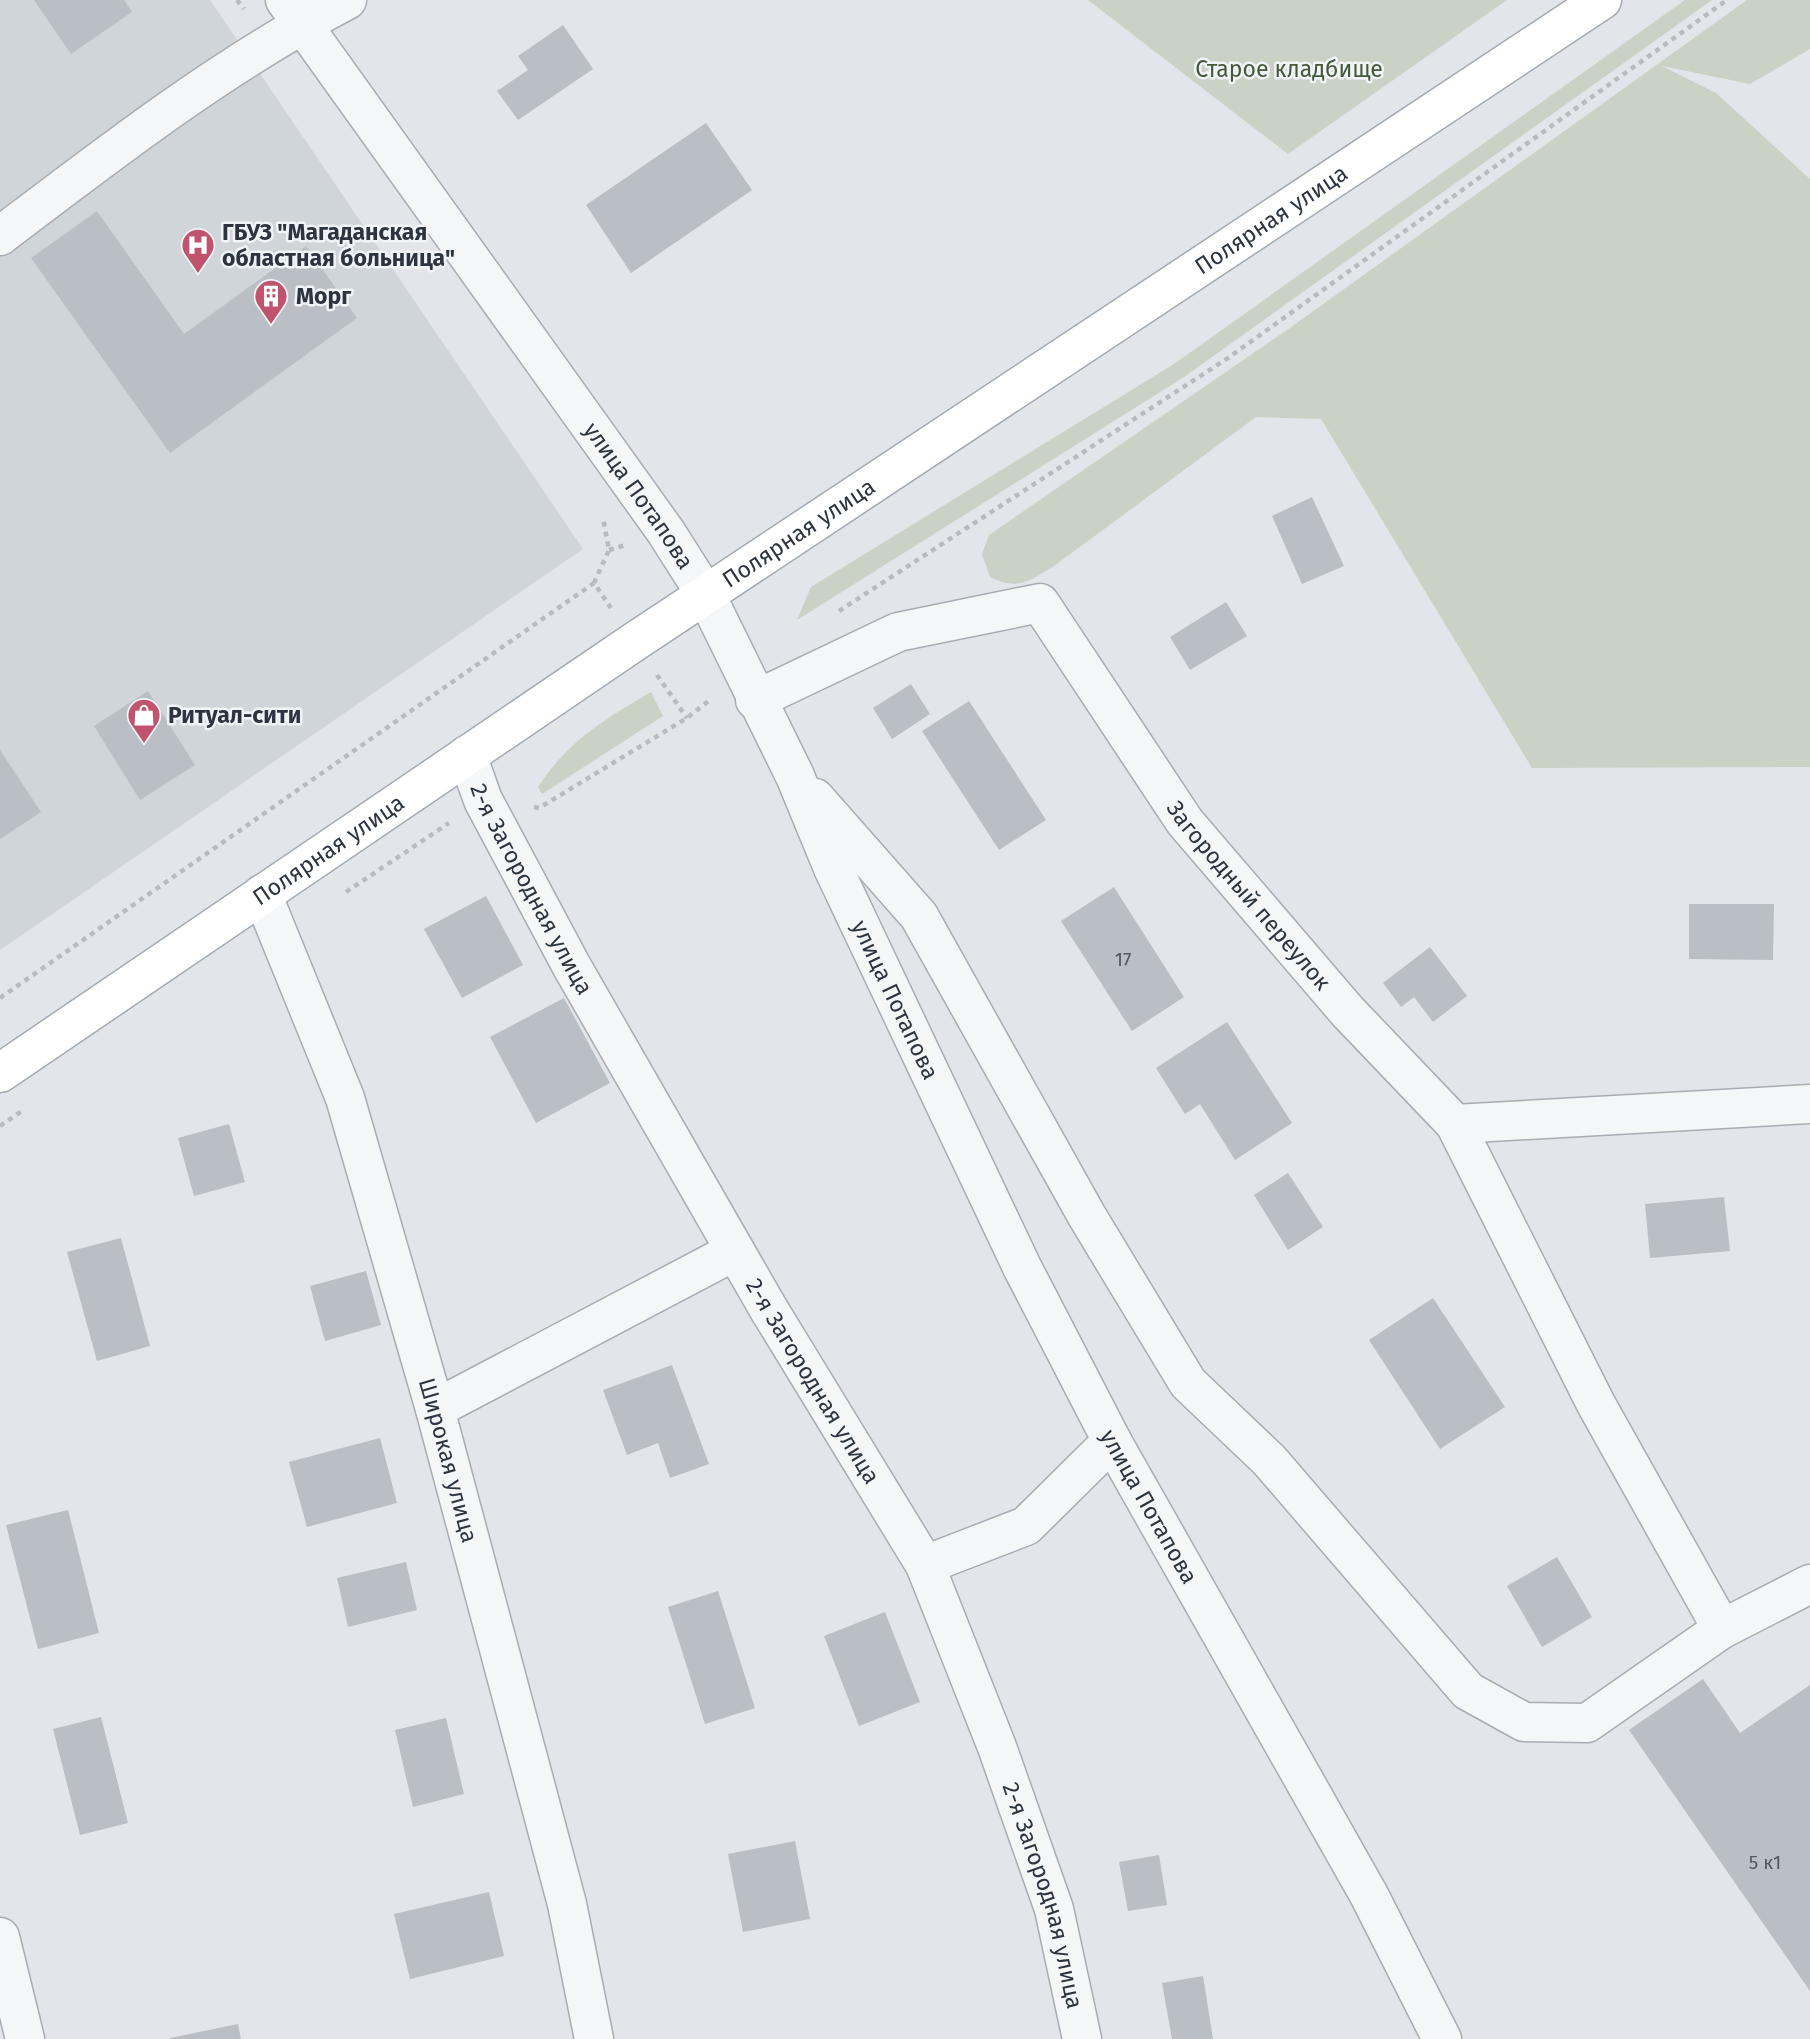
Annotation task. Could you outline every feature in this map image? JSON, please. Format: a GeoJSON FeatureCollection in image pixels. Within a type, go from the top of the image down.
{"type":"FeatureCollection","features":[{"type":"Feature","properties":{"kind":"main road","name":"Полярная улица"},"geometry":{"type":"LineString","coordinates":[[0,1073],[634,642],[1602,0]]}},
{"type":"Feature","properties":{"kind":"street"},"geometry":{"type":"LineString","coordinates":[[0,236],[293,12],[347,0]]}},
{"type":"Feature","properties":{"kind":"street","name":"улица Потапова"},"geometry":{"type":"LineString","coordinates":[[293,12],[666,532],[706,595],[795,776],[833,868],[1022,1267],[1112,1441],[1369,1895],[1442,2039]]}},
{"type":"Feature","properties":{"kind":"street","name":"Загородный переулок"},"geometry":{"type":"LineString","coordinates":[[749,687],[898,632],[1040,603],[1185,822],[1348,1012],[1455,1124]]}},
{"type":"Feature","properties":{"kind":"street","name":"2-я Загородная улица"},"geometry":{"type":"LineString","coordinates":[[467,755],[483,800],[571,965],[736,1251],[925,1565],[997,1747],[1054,1909],[1082,2039]]}},
{"type":"Feature","properties":{"kind":"street"},"geometry":{"type":"LineString","coordinates":[[795,776],[919,916],[1087,1216],[1188,1383],[1269,1460],[1468,1691],[1524,1722],[1587,1723],[1722,1629],[1810,1584]]}},
{"type":"Feature","properties":{"kind":"street","name":"Широкая улица"},"geometry":{"type":"LineString","coordinates":[[262,894],[345,1098],[435,1409],[567,1904],[594,2039]]}},
{"type":"Feature","properties":{"kind":"street"},"geometry":{"type":"LineString","coordinates":[[1722,1629],[1596,1404],[1455,1124],[1810,1104]]}},
{"type":"Feature","properties":{"kind":"street"},"geometry":{"type":"LineString","coordinates":[[435,1409],[736,1251]]}},
{"type":"Feature","properties":{"kind":"street"},"geometry":{"type":"LineString","coordinates":[[925,1565],[1026,1526],[1112,1441]]}},
{"type":"Feature","properties":{"kind":"street"},"geometry":{"type":"LineString","coordinates":[[0,1937],[25,2039]]}},
{"type":"Feature","properties":{"kind":"path"},"geometry":{"type":"LineString","coordinates":[[835,613],[1228,358],[1727,0]]}},
{"type":"Feature","properties":{"kind":"path"},"geometry":{"type":"LineString","coordinates":[[0,998],[594,583],[687,718]]}},
{"type":"Feature","properties":{"kind":"path"},"geometry":{"type":"LineString","coordinates":[[336,899],[483,800],[539,808],[687,718],[749,687]]}},
{"type":"Feature","properties":{"kind":"shaded area","name":"ГБУЗ \"Магаданская областная больница\""},"geometry":{"type":"Polygon","coordinates":[[[0,0],[210,0],[583,549],[0,950],[0,0]]]}},
{"type":"Feature","properties":{"kind":"green space","name":"Старое кладбище"},"geometry":{"type":"Polygon","coordinates":[[[1088,0],[1507,0],[1288,154],[1088,0]]]}},
{"type":"Feature","properties":{"kind":"green space"},"geometry":{"type":"Polygon","coordinates":[[[1685,0],[1712,0],[1184,377],[797,620],[811,587],[1174,364],[1685,0]]]}},
{"type":"Feature","properties":{"kind":"green space"},"geometry":{"type":"Polygon","coordinates":[[[1747,0],[1810,0],[1810,49],[1750,84],[1662,66],[1716,93],[1810,179],[1810,767],[1532,768],[1321,419],[1256,417],[1054,566],[1030,580],[1016,584],[990,577],[982,554],[989,535],[1287,330],[1747,0]]]}},
{"type":"Feature","properties":{"kind":"green space"},"geometry":{"type":"Polygon","coordinates":[[[651,692],[663,716],[542,794],[538,787],[562,756],[589,732],[651,692]]]}},
{"type":"Feature","properties":{"kind":"building"},"geometry":{"type":"Polygon","coordinates":[[[34,0],[124,0],[132,12],[71,54],[34,0]]]}},
{"type":"Feature","properties":{"kind":"building"},"geometry":{"type":"Polygon","coordinates":[[[563,25],[593,69],[518,120],[497,91],[528,70],[518,56],[563,25]]]}},
{"type":"Feature","properties":{"kind":"building"},"geometry":{"type":"Polygon","coordinates":[[[706,123],[752,190],[631,273],[586,205],[706,123]]]}},
{"type":"Feature","properties":{"kind":"building","name":"Морг"},"geometry":{"type":"Polygon","coordinates":[[[97,211],[184,334],[306,246],[357,318],[170,453],[31,258],[97,211]]]}},
{"type":"Feature","properties":{"kind":"building"},"geometry":{"type":"Polygon","coordinates":[[[1312,497],[1344,566],[1302,584],[1272,516],[1312,497]]]}},
{"type":"Feature","properties":{"kind":"building"},"geometry":{"type":"Polygon","coordinates":[[[1226,602],[1247,636],[1190,670],[1170,637],[1226,602]]]}},
{"type":"Feature","properties":{"kind":"building"},"geometry":{"type":"Polygon","coordinates":[[[911,684],[930,714],[892,739],[873,708],[911,684]]]}},
{"type":"Feature","properties":{"kind":"building","name":"Ритуал-сити"},"geometry":{"type":"Polygon","coordinates":[[[148,691],[195,765],[140,800],[94,726],[148,691]]]}},
{"type":"Feature","properties":{"kind":"building"},"geometry":{"type":"Polygon","coordinates":[[[969,701],[1046,820],[999,850],[922,731],[969,701]]]}},
{"type":"Feature","properties":{"kind":"building"},"geometry":{"type":"Polygon","coordinates":[[[0,750],[41,812],[0,839],[0,750]]]}},
{"type":"Feature","properties":{"kind":"building"},"geometry":{"type":"Polygon","coordinates":[[[1114,887],[1184,997],[1132,1031],[1061,921],[1114,887]]]}},
{"type":"Feature","properties":{"kind":"building"},"geometry":{"type":"Polygon","coordinates":[[[486,896],[523,965],[462,998],[424,929],[486,896]]]}},
{"type":"Feature","properties":{"kind":"building"},"geometry":{"type":"Polygon","coordinates":[[[1689,904],[1774,904],[1773,960],[1689,959],[1689,904]]]}},
{"type":"Feature","properties":{"kind":"building"},"geometry":{"type":"Polygon","coordinates":[[[1430,947],[1467,996],[1433,1022],[1414,997],[1401,1007],[1383,983],[1430,947]]]}},
{"type":"Feature","properties":{"kind":"building"},"geometry":{"type":"Polygon","coordinates":[[[564,998],[610,1083],[536,1123],[490,1037],[564,998]]]}},
{"type":"Feature","properties":{"kind":"building"},"geometry":{"type":"Polygon","coordinates":[[[1227,1022],[1292,1123],[1235,1160],[1200,1104],[1185,1114],[1156,1068],[1227,1022]]]}},
{"type":"Feature","properties":{"kind":"building"},"geometry":{"type":"Polygon","coordinates":[[[229,1124],[245,1182],[194,1196],[178,1138],[229,1124]]]}},
{"type":"Feature","properties":{"kind":"building"},"geometry":{"type":"Polygon","coordinates":[[[1288,1173],[1323,1227],[1288,1250],[1254,1195],[1288,1173]]]}},
{"type":"Feature","properties":{"kind":"building"},"geometry":{"type":"Polygon","coordinates":[[[1724,1197],[1730,1251],[1650,1258],[1645,1204],[1724,1197]]]}},
{"type":"Feature","properties":{"kind":"building"},"geometry":{"type":"Polygon","coordinates":[[[121,1238],[150,1346],[97,1361],[67,1252],[121,1238]]]}},
{"type":"Feature","properties":{"kind":"building"},"geometry":{"type":"Polygon","coordinates":[[[366,1271],[381,1325],[325,1341],[310,1286],[366,1271]]]}},
{"type":"Feature","properties":{"kind":"building"},"geometry":{"type":"Polygon","coordinates":[[[1433,1298],[1505,1407],[1440,1449],[1369,1340],[1433,1298]]]}},
{"type":"Feature","properties":{"kind":"building"},"geometry":{"type":"Polygon","coordinates":[[[672,1365],[709,1464],[670,1478],[658,1443],[627,1455],[603,1390],[672,1365]]]}},
{"type":"Feature","properties":{"kind":"building"},"geometry":{"type":"Polygon","coordinates":[[[380,1438],[397,1503],[307,1527],[289,1462],[380,1438]]]}},
{"type":"Feature","properties":{"kind":"building"},"geometry":{"type":"Polygon","coordinates":[[[68,1510],[99,1633],[38,1649],[6,1525],[68,1510]]]}},
{"type":"Feature","properties":{"kind":"building"},"geometry":{"type":"Polygon","coordinates":[[[1557,1557],[1592,1617],[1542,1647],[1507,1586],[1557,1557]]]}},
{"type":"Feature","properties":{"kind":"building"},"geometry":{"type":"Polygon","coordinates":[[[406,1562],[417,1610],[348,1627],[337,1578],[406,1562]]]}},
{"type":"Feature","properties":{"kind":"building"},"geometry":{"type":"Polygon","coordinates":[[[718,1591],[755,1708],[705,1724],[668,1607],[718,1591]]]}},
{"type":"Feature","properties":{"kind":"building"},"geometry":{"type":"Polygon","coordinates":[[[885,1612],[920,1702],[859,1726],[824,1636],[885,1612]]]}},
{"type":"Feature","properties":{"kind":"building"},"geometry":{"type":"Polygon","coordinates":[[[1703,1679],[1740,1733],[1810,1685],[1810,1991],[1629,1730],[1703,1679]]]}},
{"type":"Feature","properties":{"kind":"building"},"geometry":{"type":"Polygon","coordinates":[[[101,1717],[128,1823],[80,1835],[53,1729],[101,1717]]]}},
{"type":"Feature","properties":{"kind":"building"},"geometry":{"type":"Polygon","coordinates":[[[446,1718],[464,1794],[413,1807],[395,1730],[446,1718]]]}},
{"type":"Feature","properties":{"kind":"building"},"geometry":{"type":"Polygon","coordinates":[[[795,1841],[810,1919],[743,1932],[728,1854],[795,1841]]]}},
{"type":"Feature","properties":{"kind":"building"},"geometry":{"type":"Polygon","coordinates":[[[1159,1855],[1167,1905],[1128,1911],[1119,1862],[1159,1855]]]}},
{"type":"Feature","properties":{"kind":"building"},"geometry":{"type":"Polygon","coordinates":[[[489,1892],[504,1956],[410,1979],[394,1914],[489,1892]]]}},
{"type":"Feature","properties":{"kind":"building"},"geometry":{"type":"Polygon","coordinates":[[[1203,1976],[1213,2039],[1172,2039],[1162,1983],[1203,1976]]]}},
{"type":"Feature","properties":{"kind":"building"},"geometry":{"type":"Polygon","coordinates":[[[238,2024],[241,2039],[170,2039],[170,2038],[238,2024]]]}},
{"type":"Feature","properties":{"kind":"place","name":"ГБУЗ \"Магаданская областная больница\""},"geometry":{"type":"Point","coordinates":[198,275]}},
{"type":"Feature","properties":{"kind":"place","name":"Морг"},"geometry":{"type":"Point","coordinates":[271,326]}},
{"type":"Feature","properties":{"kind":"place","name":"Ритуал-сити"},"geometry":{"type":"Point","coordinates":[144,745]}}]}
